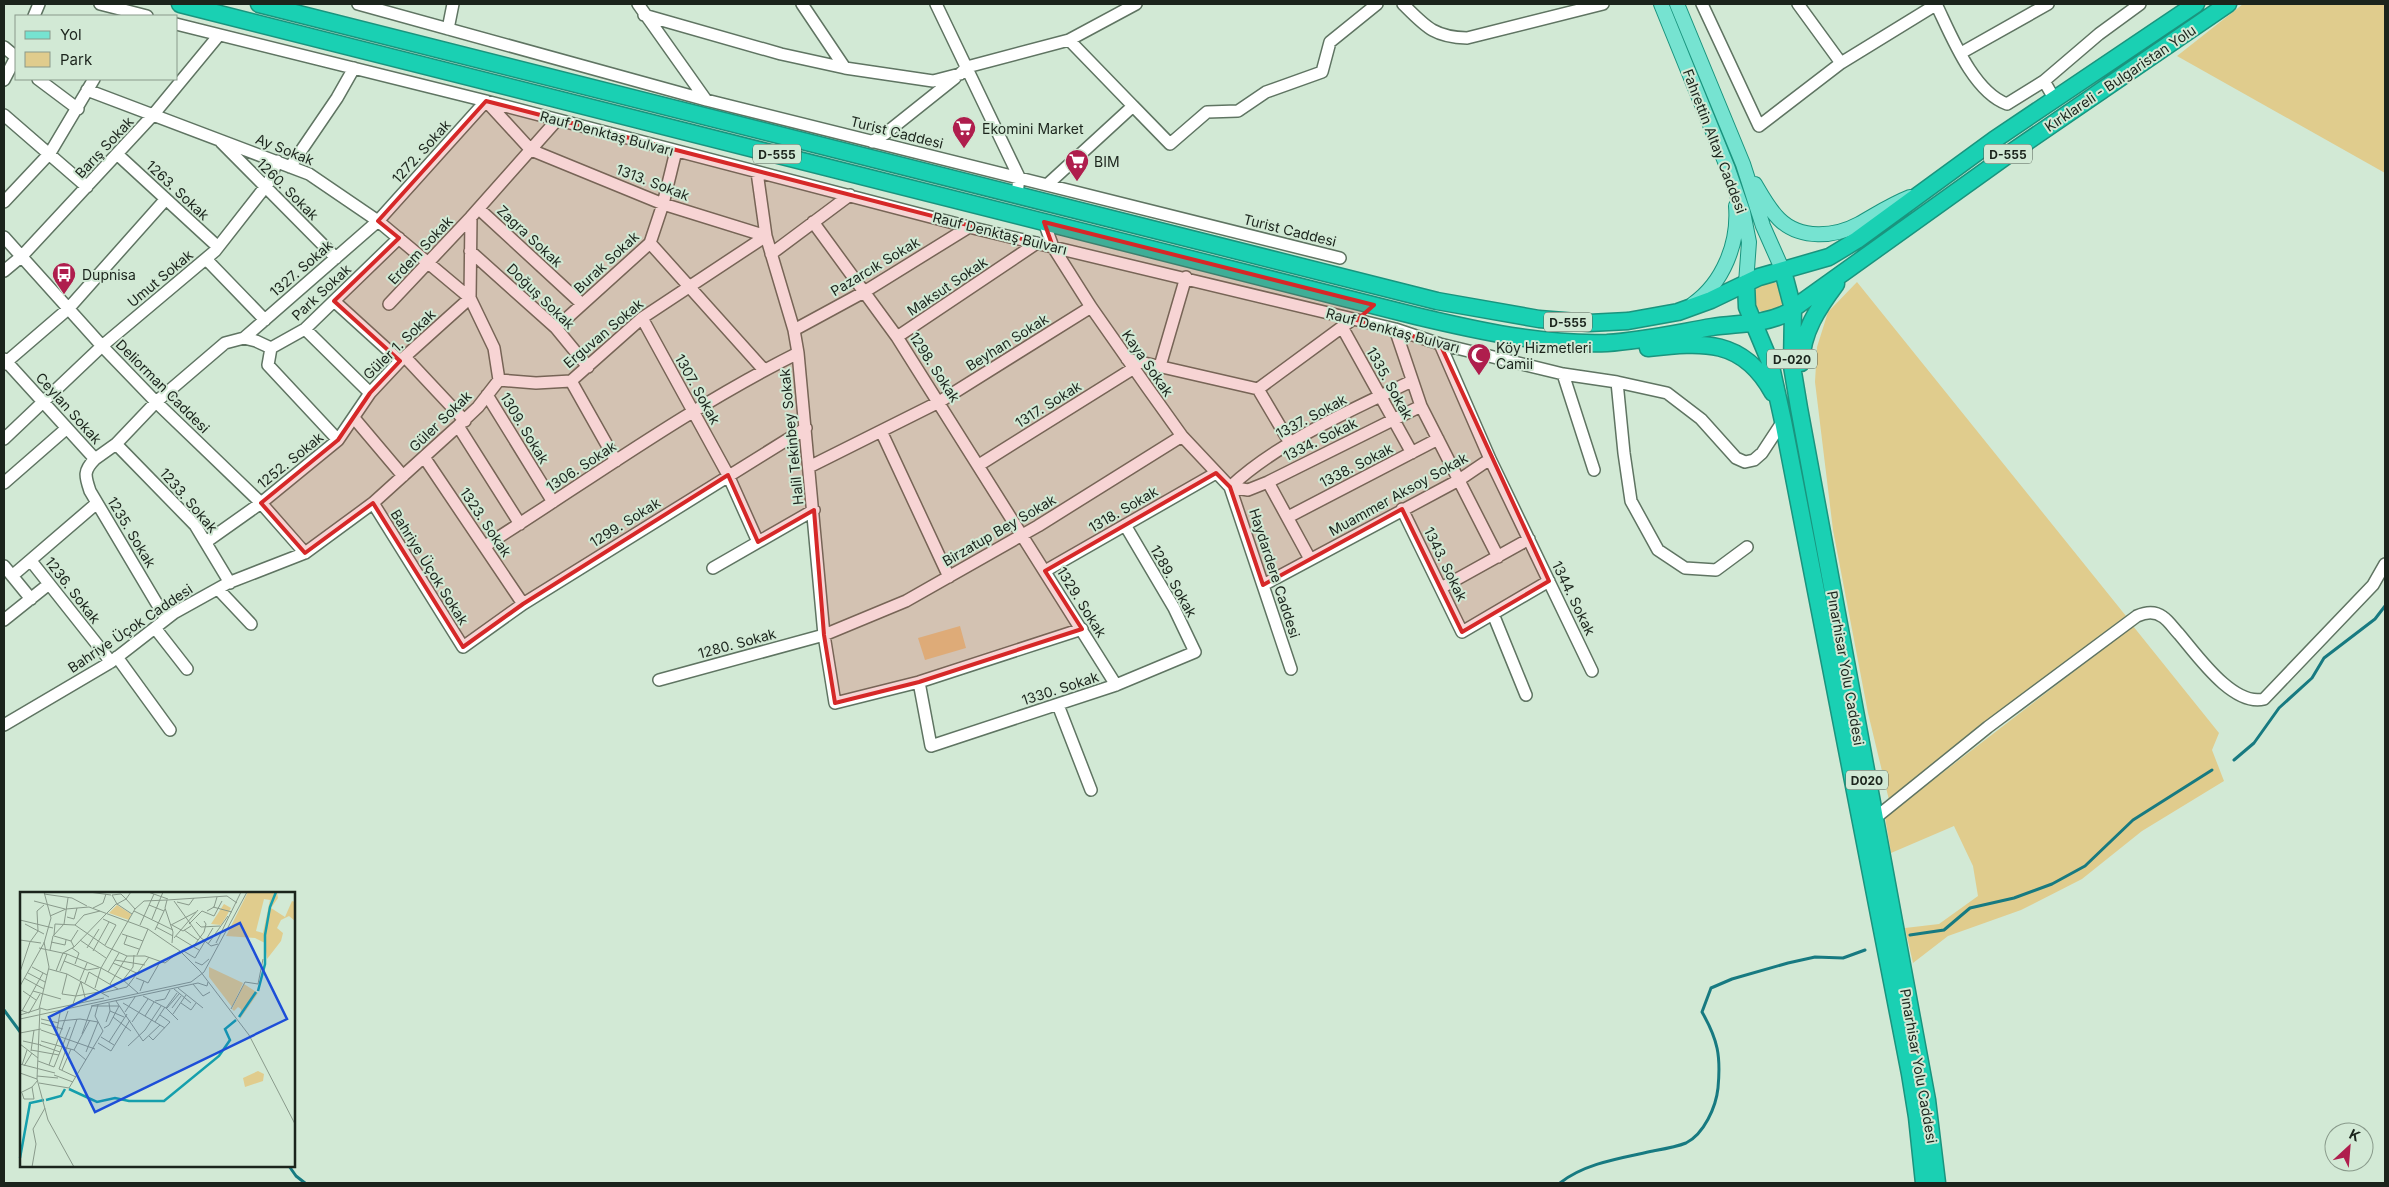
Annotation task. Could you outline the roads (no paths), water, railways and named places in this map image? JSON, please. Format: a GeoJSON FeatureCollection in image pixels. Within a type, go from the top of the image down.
{"type":"FeatureCollection","features":[{"type":"Feature","properties":{"kind":"highway","name":"Rauf Denktaş Bulvarı"},"geometry":{"type":"LineString","coordinates":[[180,4],[1477,330],[1550,342],[1600,343],[1754,323]]}},
{"type":"Feature","properties":{"kind":"highway","name":"D-555"},"geometry":{"type":"LineString","coordinates":[[259,4],[1437,301],[1539,319],[1609,323],[1645,319],[1686,309],[1746,283],[1783,271]]}},
{"type":"Feature","properties":{"kind":"highway","name":"Kırklareli - Bulgaristan Yolu"},"geometry":{"type":"LineString","coordinates":[[1783,271],[1829,257],[1857,240],[1994,140],[2196,4]]}},
{"type":"Feature","properties":{"kind":"highway","name":"Kırklareli - Bulgaristan Yolu"},"geometry":{"type":"LineString","coordinates":[[1793,309],[2008,154],[2228,4]]}},
{"type":"Feature","properties":{"kind":"highway"},"geometry":{"type":"LineString","coordinates":[[1799,408],[1801,354],[1805,340],[1817,310],[1846,270]]}},
{"type":"Feature","properties":{"kind":"highway","name":"Pınarhisar Yolu Caddesi"},"geometry":{"type":"LineString","coordinates":[[1783,271],[1793,309],[1792,366],[1799,408],[1927,1100],[1937,1183]]}},
{"type":"Feature","properties":{"kind":"highway","name":"Pınarhisar Yolu Caddesi"},"geometry":{"type":"LineString","coordinates":[[1746,283],[1747,307],[1770,362],[1784,421],[1910,1074],[1924,1183]]}},
{"type":"Feature","properties":{"kind":"highway","name":"D-555"},"geometry":{"type":"LineString","coordinates":[[1754,323],[1772,319],[1793,309]]}},
{"type":"Feature","properties":{"kind":"highway"},"geometry":{"type":"LineString","coordinates":[[1550,342],[1601,350],[1696,344],[1729,349],[1746,360],[1762,376],[1773,393],[1784,421]]}},
{"type":"Feature","properties":{"kind":"main road","name":"Fahrettin Altay Caddesi"},"geometry":{"type":"LineString","coordinates":[[1661,4],[1728,169],[1748,232],[1749,260],[1746,283]]}},
{"type":"Feature","properties":{"kind":"main road","name":"Fahrettin Altay Caddesi"},"geometry":{"type":"LineString","coordinates":[[1677,4],[1743,164],[1763,226],[1783,271]]}},
{"type":"Feature","properties":{"kind":"main road"},"geometry":{"type":"LineString","coordinates":[[1743,164],[1779,219],[1798,231],[1811,234],[1842,231],[1859,224],[1891,204],[1920,194]]}},
{"type":"Feature","properties":{"kind":"main road"},"geometry":{"type":"LineString","coordinates":[[1686,309],[1712,288],[1725,265],[1735,234],[1737,214],[1728,169]]}},
{"type":"Feature","properties":{"kind":"street"},"geometry":{"type":"LineString","coordinates":[[100,4],[129,14]]}},
{"type":"Feature","properties":{"kind":"street","name":"Turist Caddesi"},"geometry":{"type":"LineString","coordinates":[[358,4],[706,100],[1340,258]]}},
{"type":"Feature","properties":{"kind":"street"},"geometry":{"type":"LineString","coordinates":[[448,29],[453,4]]}},
{"type":"Feature","properties":{"kind":"street"},"geometry":{"type":"LineString","coordinates":[[638,4],[706,100]]}},
{"type":"Feature","properties":{"kind":"street"},"geometry":{"type":"LineString","coordinates":[[802,4],[845,68]]}},
{"type":"Feature","properties":{"kind":"street"},"geometry":{"type":"LineString","coordinates":[[936,4],[964,70],[1019,177],[1017,195]]}},
{"type":"Feature","properties":{"kind":"street"},"geometry":{"type":"LineString","coordinates":[[1114,4],[1122,13]]}},
{"type":"Feature","properties":{"kind":"street"},"geometry":{"type":"LineString","coordinates":[[644,15],[781,54],[845,68],[933,81],[964,70],[1069,40],[1136,4]]}},
{"type":"Feature","properties":{"kind":"street"},"geometry":{"type":"LineString","coordinates":[[1069,40],[1170,144],[1207,112],[1238,111],[1266,92],[1322,72],[1330,42],[1377,4]]}},
{"type":"Feature","properties":{"kind":"street"},"geometry":{"type":"LineString","coordinates":[[1403,4],[1434,32],[1448,37],[1468,38],[1603,4]]}},
{"type":"Feature","properties":{"kind":"street"},"geometry":{"type":"LineString","coordinates":[[1702,4],[1759,126],[1841,63],[1936,4],[1961,53],[1982,86],[1999,101],[2007,104],[2044,81],[2099,34],[2140,4]]}},
{"type":"Feature","properties":{"kind":"street"},"geometry":{"type":"LineString","coordinates":[[1798,4],[1841,63]]}},
{"type":"Feature","properties":{"kind":"street"},"geometry":{"type":"LineString","coordinates":[[1961,53],[2048,4]]}},
{"type":"Feature","properties":{"kind":"street","name":"Rauf Denktaş Bulvarı"},"geometry":{"type":"LineString","coordinates":[[178,25],[486,100],[756,172],[969,226],[1395,329],[1440,344],[1564,374],[1617,382],[1667,393],[1701,419],[1736,458],[1745,462],[1754,460],[1762,453],[1784,421]]}},
{"type":"Feature","properties":{"kind":"street","name":"Barış Sokak"},"geometry":{"type":"LineString","coordinates":[[4,271],[22,256],[154,115],[219,35]]}},
{"type":"Feature","properties":{"kind":"street"},"geometry":{"type":"LineString","coordinates":[[4,47],[15,56]]}},
{"type":"Feature","properties":{"kind":"street"},"geometry":{"type":"LineString","coordinates":[[4,80],[15,59]]}},
{"type":"Feature","properties":{"kind":"street"},"geometry":{"type":"LineString","coordinates":[[290,167],[337,98],[354,68]]}},
{"type":"Feature","properties":{"kind":"street"},"geometry":{"type":"LineString","coordinates":[[872,142],[886,133],[964,70]]}},
{"type":"Feature","properties":{"kind":"street"},"geometry":{"type":"LineString","coordinates":[[39,80],[78,109]]}},
{"type":"Feature","properties":{"kind":"street"},"geometry":{"type":"LineString","coordinates":[[4,202],[50,153],[78,109],[93,80]]}},
{"type":"Feature","properties":{"kind":"street"},"geometry":{"type":"LineString","coordinates":[[2044,81],[2056,100]]}},
{"type":"Feature","properties":{"kind":"street","name":"Ay Sokak"},"geometry":{"type":"LineString","coordinates":[[87,90],[310,174],[378,220],[470,298]]}},
{"type":"Feature","properties":{"kind":"street"},"geometry":{"type":"LineString","coordinates":[[486,100],[531,150]]}},
{"type":"Feature","properties":{"kind":"street","name":"1272. Sokak"},"geometry":{"type":"LineString","coordinates":[[378,220],[486,100]]}},
{"type":"Feature","properties":{"kind":"street"},"geometry":{"type":"LineString","coordinates":[[1048,184],[1133,106]]}},
{"type":"Feature","properties":{"kind":"street"},"geometry":{"type":"LineString","coordinates":[[4,114],[87,187]]}},
{"type":"Feature","properties":{"kind":"street"},"geometry":{"type":"LineString","coordinates":[[499,380],[494,348],[470,298],[470,251],[475,213],[557,120]]}},
{"type":"Feature","properties":{"kind":"street","name":"1260. Sokak"},"geometry":{"type":"LineString","coordinates":[[219,140],[336,258]]}},
{"type":"Feature","properties":{"kind":"street","name":"1313. Sokak"},"geometry":{"type":"LineString","coordinates":[[531,150],[664,204],[766,236]]}},
{"type":"Feature","properties":{"kind":"street","name":"Burak Sokak"},"geometry":{"type":"LineString","coordinates":[[556,328],[650,243],[664,204],[676,151]]}},
{"type":"Feature","properties":{"kind":"street","name":"1263. Sokak"},"geometry":{"type":"LineString","coordinates":[[117,154],[218,247]]}},
{"type":"Feature","properties":{"kind":"street","name":"Umut Sokak"},"geometry":{"type":"LineString","coordinates":[[4,439],[102,346],[218,247],[269,182],[276,161]]}},
{"type":"Feature","properties":{"kind":"street","name":"Halil Tekinbey Sokak"},"geometry":{"type":"LineString","coordinates":[[756,172],[766,236],[794,330],[798,353],[814,510],[824,635],[835,703],[919,682]]}},
{"type":"Feature","properties":{"kind":"street"},"geometry":{"type":"LineString","coordinates":[[771,254],[850,195]]}},
{"type":"Feature","properties":{"kind":"street"},"geometry":{"type":"LineString","coordinates":[[5,362],[68,309],[165,200]]}},
{"type":"Feature","properties":{"kind":"street","name":"Erdem Sokak"},"geometry":{"type":"LineString","coordinates":[[390,304],[475,213]]}},
{"type":"Feature","properties":{"kind":"street","name":"Zagra Sokak"},"geometry":{"type":"LineString","coordinates":[[475,213],[582,304]]}},
{"type":"Feature","properties":{"kind":"street","name":"1327. Sokak"},"geometry":{"type":"LineString","coordinates":[[244,338],[378,220]]}},
{"type":"Feature","properties":{"kind":"street","name":"1298. Sokak"},"geometry":{"type":"LineString","coordinates":[[813,222],[897,337],[1023,535]]}},
{"type":"Feature","properties":{"kind":"street","name":"Kaya Sokak"},"geometry":{"type":"LineString","coordinates":[[1044,222],[1053,247],[1091,307],[1131,364],[1182,436],[1230,487]]}},
{"type":"Feature","properties":{"kind":"street","name":"Pazarcık Sokak"},"geometry":{"type":"LineString","coordinates":[[794,330],[864,292],[969,226]]}},
{"type":"Feature","properties":{"kind":"street"},"geometry":{"type":"LineString","coordinates":[[1246,253],[1250,235]]}},
{"type":"Feature","properties":{"kind":"street","name":"Erguvan Sokak"},"geometry":{"type":"LineString","coordinates":[[499,380],[536,383],[571,381],[642,318],[766,236]]}},
{"type":"Feature","properties":{"kind":"street","name":"Deliorman Caddesi"},"geometry":{"type":"LineString","coordinates":[[4,237],[102,346],[156,402],[261,503],[305,553]]}},
{"type":"Feature","properties":{"kind":"street","name":"Park Sokak"},"geometry":{"type":"LineString","coordinates":[[271,348],[305,329],[399,238]]}},
{"type":"Feature","properties":{"kind":"street"},"geometry":{"type":"LineString","coordinates":[[650,243],[690,285],[764,370]]}},
{"type":"Feature","properties":{"kind":"street","name":"Maksut Sokak"},"geometry":{"type":"LineString","coordinates":[[897,337],[1037,243]]}},
{"type":"Feature","properties":{"kind":"street","name":"Doğuş Sokak"},"geometry":{"type":"LineString","coordinates":[[470,251],[556,328],[588,367]]}},
{"type":"Feature","properties":{"kind":"street"},"geometry":{"type":"LineString","coordinates":[[206,259],[265,320]]}},
{"type":"Feature","properties":{"kind":"street"},"geometry":{"type":"LineString","coordinates":[[1160,366],[1186,278]]}},
{"type":"Feature","properties":{"kind":"street","name":"Güler 1. Sokak"},"geometry":{"type":"LineString","coordinates":[[338,440],[370,393],[402,359],[470,298]]}},
{"type":"Feature","properties":{"kind":"street"},"geometry":{"type":"LineString","coordinates":[[334,301],[402,359],[462,423],[520,524]]}},
{"type":"Feature","properties":{"kind":"street"},"geometry":{"type":"LineString","coordinates":[[1258,388],[1374,305]]}},
{"type":"Feature","properties":{"kind":"street","name":"Beyhan Sokak"},"geometry":{"type":"LineString","coordinates":[[810,467],[939,402],[1091,307]]}},
{"type":"Feature","properties":{"kind":"street","name":"1307. Sokak"},"geometry":{"type":"LineString","coordinates":[[642,318],[728,475],[758,542]]}},
{"type":"Feature","properties":{"kind":"street","name":"1335. Sokak"},"geometry":{"type":"LineString","coordinates":[[1342,327],[1412,452]]}},
{"type":"Feature","properties":{"kind":"street"},"geometry":{"type":"LineString","coordinates":[[305,329],[370,393]]}},
{"type":"Feature","properties":{"kind":"street"},"geometry":{"type":"LineString","coordinates":[[1395,329],[1421,406],[1498,558]]}},
{"type":"Feature","properties":{"kind":"street"},"geometry":{"type":"LineString","coordinates":[[156,402],[225,343],[244,338],[271,348],[268,365],[338,440]]}},
{"type":"Feature","properties":{"kind":"street","name":"Muammer Aksoy Sokak"},"geometry":{"type":"LineString","coordinates":[[1263,585],[1459,480],[1490,459],[1440,344]]}},
{"type":"Feature","properties":{"kind":"street"},"geometry":{"type":"LineString","coordinates":[[693,411],[764,370],[798,353]]}},
{"type":"Feature","properties":{"kind":"street","name":"Ceylan Sokak"},"geometry":{"type":"LineString","coordinates":[[5,362],[45,402],[95,459],[116,444],[156,402]]}},
{"type":"Feature","properties":{"kind":"street"},"geometry":{"type":"LineString","coordinates":[[1131,364],[1160,366],[1258,388],[1290,443]]}},
{"type":"Feature","properties":{"kind":"street","name":"1317. Sokak"},"geometry":{"type":"LineString","coordinates":[[978,465],[1131,364]]}},
{"type":"Feature","properties":{"kind":"street"},"geometry":{"type":"LineString","coordinates":[[1564,374],[1594,470]]}},
{"type":"Feature","properties":{"kind":"street","name":"Güler Sokak"},"geometry":{"type":"LineString","coordinates":[[305,553],[372,503],[403,476],[462,423],[499,380]]}},
{"type":"Feature","properties":{"kind":"street"},"geometry":{"type":"LineString","coordinates":[[571,381],[616,461]]}},
{"type":"Feature","properties":{"kind":"street","name":"1337. Sokak"},"geometry":{"type":"LineString","coordinates":[[1230,487],[1246,473],[1290,443],[1412,381]]}},
{"type":"Feature","properties":{"kind":"street"},"geometry":{"type":"LineString","coordinates":[[1617,382],[1631,500],[1658,550],[1685,568],[1716,570],[1748,547]]}},
{"type":"Feature","properties":{"kind":"street","name":"1309. Sokak"},"geometry":{"type":"LineString","coordinates":[[487,395],[553,502]]}},
{"type":"Feature","properties":{"kind":"street","name":"1334. Sokak"},"geometry":{"type":"LineString","coordinates":[[1230,487],[1248,490],[1268,482],[1421,406]]}},
{"type":"Feature","properties":{"kind":"street","name":"1306. Sokak"},"geometry":{"type":"LineString","coordinates":[[485,546],[693,411]]}},
{"type":"Feature","properties":{"kind":"street"},"geometry":{"type":"LineString","coordinates":[[354,418],[403,476]]}},
{"type":"Feature","properties":{"kind":"street"},"geometry":{"type":"LineString","coordinates":[[4,467],[8,480],[67,428]]}},
{"type":"Feature","properties":{"kind":"street","name":"1299. Sokak"},"geometry":{"type":"LineString","coordinates":[[463,647],[523,604],[806,428]]}},
{"type":"Feature","properties":{"kind":"street"},"geometry":{"type":"LineString","coordinates":[[881,431],[949,577]]}},
{"type":"Feature","properties":{"kind":"street","name":"Birzatup Bey Sokak"},"geometry":{"type":"LineString","coordinates":[[824,635],[906,601],[1023,535],[1182,436]]}},
{"type":"Feature","properties":{"kind":"street","name":"1338. Sokak"},"geometry":{"type":"LineString","coordinates":[[1288,517],[1438,439]]}},
{"type":"Feature","properties":{"kind":"street","name":"1252. Sokak"},"geometry":{"type":"LineString","coordinates":[[206,542],[261,503],[338,440]]}},
{"type":"Feature","properties":{"kind":"street","name":"1233. Sokak"},"geometry":{"type":"LineString","coordinates":[[116,444],[195,525],[230,583]]}},
{"type":"Feature","properties":{"kind":"street","name":"1323. Sokak"},"geometry":{"type":"LineString","coordinates":[[424,457],[523,604]]}},
{"type":"Feature","properties":{"kind":"street","name":"1235. Sokak"},"geometry":{"type":"LineString","coordinates":[[95,459],[87,467],[84,475],[97,503],[166,619]]}},
{"type":"Feature","properties":{"kind":"street","name":"1344. Sokak"},"geometry":{"type":"LineString","coordinates":[[1490,459],[1592,671]]}},
{"type":"Feature","properties":{"kind":"street","name":"1318. Sokak"},"geometry":{"type":"LineString","coordinates":[[1045,571],[1216,473]]}},
{"type":"Feature","properties":{"kind":"street"},"geometry":{"type":"LineString","coordinates":[[1268,482],[1310,559]]}},
{"type":"Feature","properties":{"kind":"street","name":"Haydardere Caddesi"},"geometry":{"type":"LineString","coordinates":[[1230,487],[1292,668]]}},
{"type":"Feature","properties":{"kind":"street"},"geometry":{"type":"LineString","coordinates":[[12,576],[97,503]]}},
{"type":"Feature","properties":{"kind":"street","name":"Bahriye Üçok Sokak"},"geometry":{"type":"LineString","coordinates":[[372,503],[463,647]]}},
{"type":"Feature","properties":{"kind":"street","name":"1343. Sokak"},"geometry":{"type":"LineString","coordinates":[[1402,509],[1462,632],[1493,614]]}},
{"type":"Feature","properties":{"kind":"street"},"geometry":{"type":"LineString","coordinates":[[713,568],[814,510]]}},
{"type":"Feature","properties":{"kind":"street","name":"1289. Sokak"},"geometry":{"type":"LineString","coordinates":[[1125,525],[1174,608],[1196,652]]}},
{"type":"Feature","properties":{"kind":"street","name":"1329. Sokak"},"geometry":{"type":"LineString","coordinates":[[1023,535],[1116,685]]}},
{"type":"Feature","properties":{"kind":"street"},"geometry":{"type":"LineString","coordinates":[[1441,588],[1498,558],[1529,539]]}},
{"type":"Feature","properties":{"kind":"street","name":"Bahriye Üçok Caddesi"},"geometry":{"type":"LineString","coordinates":[[4,725],[114,659],[166,619],[218,589],[305,553]]}},
{"type":"Feature","properties":{"kind":"street","name":"1236. Sokak"},"geometry":{"type":"LineString","coordinates":[[31,560],[49,584],[114,659],[170,730]]}},
{"type":"Feature","properties":{"kind":"street"},"geometry":{"type":"LineString","coordinates":[[1874,819],[1988,727],[2137,616],[2146,612],[2164,617],[2210,671],[2227,687],[2250,701],[2264,700],[2374,585],[2385,564]]}},
{"type":"Feature","properties":{"kind":"street"},"geometry":{"type":"LineString","coordinates":[[4,566],[31,598]]}},
{"type":"Feature","properties":{"kind":"street"},"geometry":{"type":"LineString","coordinates":[[1526,695],[1493,614],[1549,581]]}},
{"type":"Feature","properties":{"kind":"street"},"geometry":{"type":"LineString","coordinates":[[4,620],[49,584]]}},
{"type":"Feature","properties":{"kind":"street"},"geometry":{"type":"LineString","coordinates":[[218,589],[251,624]]}},
{"type":"Feature","properties":{"kind":"street"},"geometry":{"type":"LineString","coordinates":[[155,628],[187,669]]}},
{"type":"Feature","properties":{"kind":"street"},"geometry":{"type":"LineString","coordinates":[[919,682],[1082,629]]}},
{"type":"Feature","properties":{"kind":"street","name":"1280. Sokak"},"geometry":{"type":"LineString","coordinates":[[659,680],[824,635]]}},
{"type":"Feature","properties":{"kind":"street","name":"1330. Sokak"},"geometry":{"type":"LineString","coordinates":[[919,682],[931,746],[1116,685],[1196,652]]}},
{"type":"Feature","properties":{"kind":"street"},"geometry":{"type":"LineString","coordinates":[[1058,705],[1091,790]]}},
{"type":"Feature","properties":{"kind":"waterway"},"geometry":{"type":"LineString","coordinates":[[2234,760],[2254,743],[2279,708],[2312,678],[2324,658],[2375,619],[2385,606]]}},
{"type":"Feature","properties":{"kind":"waterway"},"geometry":{"type":"LineString","coordinates":[[1910,935],[1944,930],[1970,908],[2014,898],[2052,884],[2085,866],[2133,820],[2212,770]]}},
{"type":"Feature","properties":{"kind":"waterway"},"geometry":{"type":"LineString","coordinates":[[1560,1183],[1592,1166],[1686,1143],[1704,1127],[1715,1103],[1719,1077],[1715,1040],[1702,1012],[1711,988],[1732,979],[1788,963],[1815,957],[1843,958],[1865,950]]}},
{"type":"Feature","properties":{"kind":"waterway"},"geometry":{"type":"LineString","coordinates":[[4,1010],[20,1032]]}},
{"type":"Feature","properties":{"kind":"waterway"},"geometry":{"type":"LineString","coordinates":[[290,1167],[296,1176],[305,1183]]}},
{"type":"Feature","properties":{"kind":"place","name":"Ekomini Market"},"geometry":{"type":"Point","coordinates":[964,149]}},
{"type":"Feature","properties":{"kind":"place","name":"BIM"},"geometry":{"type":"Point","coordinates":[1077,182]}},
{"type":"Feature","properties":{"kind":"place","name":"Dupnisa"},"geometry":{"type":"Point","coordinates":[64,295]}},
{"type":"Feature","properties":{"kind":"place","name":"Köy Hizmetleri Camii"},"geometry":{"type":"Point","coordinates":[1479,376]}}]}
